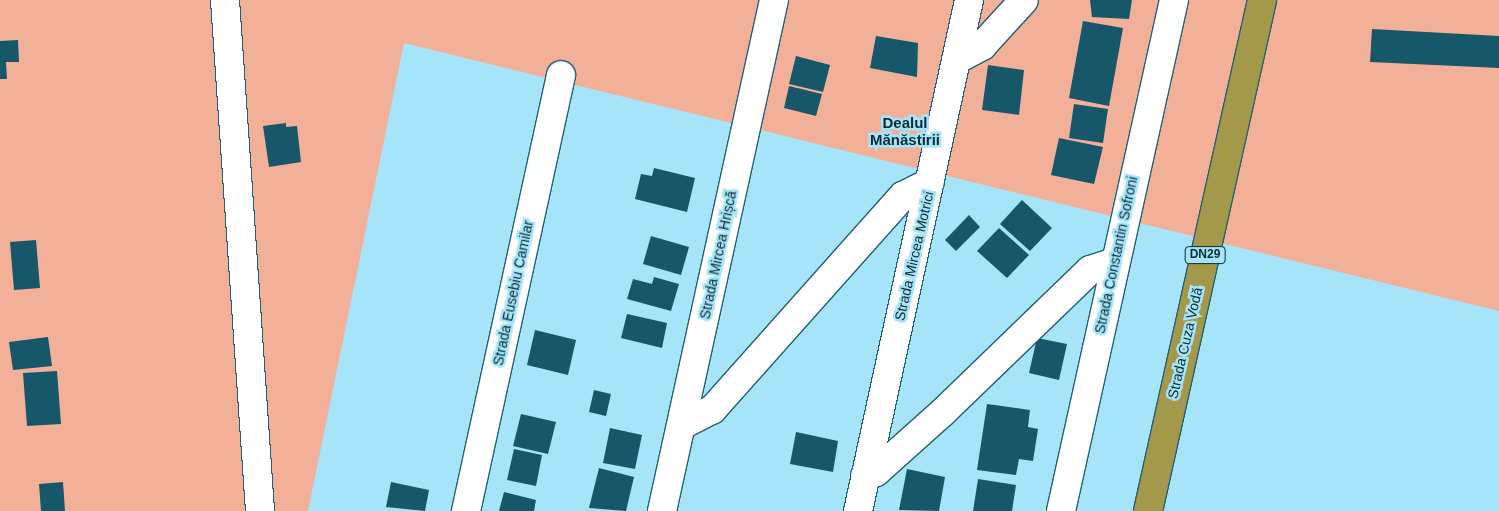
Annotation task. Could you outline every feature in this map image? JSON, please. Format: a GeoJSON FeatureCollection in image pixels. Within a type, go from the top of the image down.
{"type":"FeatureCollection","features":[{"type":"Feature","properties":{"kind":"highway","name":"Strada Cuza Vodă"},"geometry":{"type":"LineString","coordinates":[[1148,511],[1262,0]]}},
{"type":"Feature","properties":{"kind":"street"},"geometry":{"type":"LineString","coordinates":[[225,0],[260,511]]}},
{"type":"Feature","properties":{"kind":"street","name":"Strada Mircea Hrișcă"},"geometry":{"type":"LineString","coordinates":[[662,511],[774,0]]}},
{"type":"Feature","properties":{"kind":"street","name":"Strada Mircea Motrici"},"geometry":{"type":"LineString","coordinates":[[858,511],[969,0]]}},
{"type":"Feature","properties":{"kind":"street"},"geometry":{"type":"LineString","coordinates":[[956,60],[982,46],[1024,0]]}},
{"type":"Feature","properties":{"kind":"street","name":"Strada Constantin Sofroni"},"geometry":{"type":"LineString","coordinates":[[1061,511],[1114,262],[1174,0]]}},
{"type":"Feature","properties":{"kind":"street","name":"Strada Eusebiu Camilar"},"geometry":{"type":"LineString","coordinates":[[466,511],[561,75]]}},
{"type":"Feature","properties":{"kind":"street"},"geometry":{"type":"LineString","coordinates":[[682,426],[712,410],[903,196],[930,182]]}},
{"type":"Feature","properties":{"kind":"street"},"geometry":{"type":"LineString","coordinates":[[865,476],[876,472],[942,413],[1090,270],[1114,262]]}},
{"type":"Feature","properties":{"kind":"shaded area"},"geometry":{"type":"Polygon","coordinates":[[[0,0],[1499,0],[1499,311],[404,43],[308,511],[0,511],[0,0]]]}},
{"type":"Feature","properties":{"kind":"building"},"geometry":{"type":"Polygon","coordinates":[[[1090,0],[1132,0],[1129,19],[1092,17],[1090,0]]]}},
{"type":"Feature","properties":{"kind":"building"},"geometry":{"type":"Polygon","coordinates":[[[1083,21],[1123,28],[1109,106],[1069,98],[1083,21]]]}},
{"type":"Feature","properties":{"kind":"building"},"geometry":{"type":"Polygon","coordinates":[[[1372,29],[1499,36],[1499,68],[1370,62],[1372,29]]]}},
{"type":"Feature","properties":{"kind":"building"},"geometry":{"type":"Polygon","coordinates":[[[876,36],[918,43],[917,77],[870,68],[876,36]]]}},
{"type":"Feature","properties":{"kind":"building"},"geometry":{"type":"Polygon","coordinates":[[[18,40],[19,62],[6,62],[7,79],[0,79],[0,41],[18,40]]]}},
{"type":"Feature","properties":{"kind":"building"},"geometry":{"type":"Polygon","coordinates":[[[796,56],[830,65],[823,92],[789,84],[796,56]]]}},
{"type":"Feature","properties":{"kind":"building"},"geometry":{"type":"Polygon","coordinates":[[[988,65],[1024,70],[1019,115],[982,110],[988,65]]]}},
{"type":"Feature","properties":{"kind":"building"},"geometry":{"type":"Polygon","coordinates":[[[789,86],[822,94],[816,116],[784,108],[789,86]]]}},
{"type":"Feature","properties":{"kind":"building"},"geometry":{"type":"Polygon","coordinates":[[[1074,104],[1108,109],[1103,143],[1069,138],[1074,104]]]}},
{"type":"Feature","properties":{"kind":"building"},"geometry":{"type":"Polygon","coordinates":[[[286,123],[286,127],[297,126],[301,162],[269,167],[263,126],[286,123]]]}},
{"type":"Feature","properties":{"kind":"building"},"geometry":{"type":"Polygon","coordinates":[[[1059,138],[1103,147],[1094,184],[1051,175],[1059,138]]]}},
{"type":"Feature","properties":{"kind":"building"},"geometry":{"type":"Polygon","coordinates":[[[654,168],[695,178],[687,212],[635,199],[641,174],[652,176],[654,168]]]}},
{"type":"Feature","properties":{"kind":"building"},"geometry":{"type":"Polygon","coordinates":[[[1022,200],[1052,228],[1030,251],[1000,224],[1022,200]]]}},
{"type":"Feature","properties":{"kind":"building"},"geometry":{"type":"Polygon","coordinates":[[[969,215],[980,227],[956,251],[945,240],[969,215]]]}},
{"type":"Feature","properties":{"kind":"building"},"geometry":{"type":"Polygon","coordinates":[[[999,228],[1029,255],[1007,278],[977,251],[999,228]]]}},
{"type":"Feature","properties":{"kind":"building"},"geometry":{"type":"Polygon","coordinates":[[[651,236],[689,247],[681,275],[643,264],[651,236]]]}},
{"type":"Feature","properties":{"kind":"building"},"geometry":{"type":"Polygon","coordinates":[[[36,240],[40,288],[14,290],[10,242],[36,240]]]}},
{"type":"Feature","properties":{"kind":"building"},"geometry":{"type":"Polygon","coordinates":[[[654,277],[679,284],[671,311],[627,299],[633,279],[652,284],[654,277]]]}},
{"type":"Feature","properties":{"kind":"building"},"geometry":{"type":"Polygon","coordinates":[[[627,314],[667,323],[662,348],[621,338],[627,314]]]}},
{"type":"Feature","properties":{"kind":"building"},"geometry":{"type":"Polygon","coordinates":[[[535,330],[576,340],[568,375],[527,365],[535,330]]]}},
{"type":"Feature","properties":{"kind":"building"},"geometry":{"type":"Polygon","coordinates":[[[48,337],[52,366],[13,370],[9,342],[48,337]]]}},
{"type":"Feature","properties":{"kind":"building"},"geometry":{"type":"Polygon","coordinates":[[[1037,338],[1067,344],[1059,380],[1029,373],[1037,338]]]}},
{"type":"Feature","properties":{"kind":"building"},"geometry":{"type":"Polygon","coordinates":[[[57,371],[61,424],[27,426],[23,373],[57,371]]]}},
{"type":"Feature","properties":{"kind":"building"},"geometry":{"type":"Polygon","coordinates":[[[594,390],[611,394],[606,416],[589,412],[594,390]]]}},
{"type":"Feature","properties":{"kind":"building"},"geometry":{"type":"Polygon","coordinates":[[[987,404],[1030,410],[1028,427],[1038,429],[1033,461],[1019,459],[1016,475],[977,470],[987,404]]]}},
{"type":"Feature","properties":{"kind":"building"},"geometry":{"type":"Polygon","coordinates":[[[521,414],[556,422],[548,454],[513,446],[521,414]]]}},
{"type":"Feature","properties":{"kind":"building"},"geometry":{"type":"Polygon","coordinates":[[[610,428],[642,435],[635,469],[603,463],[610,428]]]}},
{"type":"Feature","properties":{"kind":"building"},"geometry":{"type":"Polygon","coordinates":[[[796,432],[838,441],[833,472],[790,464],[796,432]]]}},
{"type":"Feature","properties":{"kind":"building"},"geometry":{"type":"Polygon","coordinates":[[[514,449],[542,455],[536,486],[507,480],[514,449]]]}},
{"type":"Feature","properties":{"kind":"building"},"geometry":{"type":"Polygon","coordinates":[[[599,468],[634,477],[626,511],[589,508],[599,468]]]}},
{"type":"Feature","properties":{"kind":"building"},"geometry":{"type":"Polygon","coordinates":[[[907,469],[945,477],[939,511],[899,510],[907,469]]]}},
{"type":"Feature","properties":{"kind":"building"},"geometry":{"type":"Polygon","coordinates":[[[978,479],[1016,485],[1012,511],[973,511],[978,479]]]}},
{"type":"Feature","properties":{"kind":"building"},"geometry":{"type":"Polygon","coordinates":[[[63,482],[65,511],[41,511],[39,484],[63,482]]]}},
{"type":"Feature","properties":{"kind":"building"},"geometry":{"type":"Polygon","coordinates":[[[391,482],[429,490],[425,511],[386,507],[391,482]]]}},
{"type":"Feature","properties":{"kind":"building"},"geometry":{"type":"Polygon","coordinates":[[[504,492],[536,500],[534,511],[499,511],[504,492]]]}},
{"type":"Feature","properties":{"kind":"district","name":"Dealul Mănăstirii"},"geometry":{"type":"Point","coordinates":[905,130]}}]}
